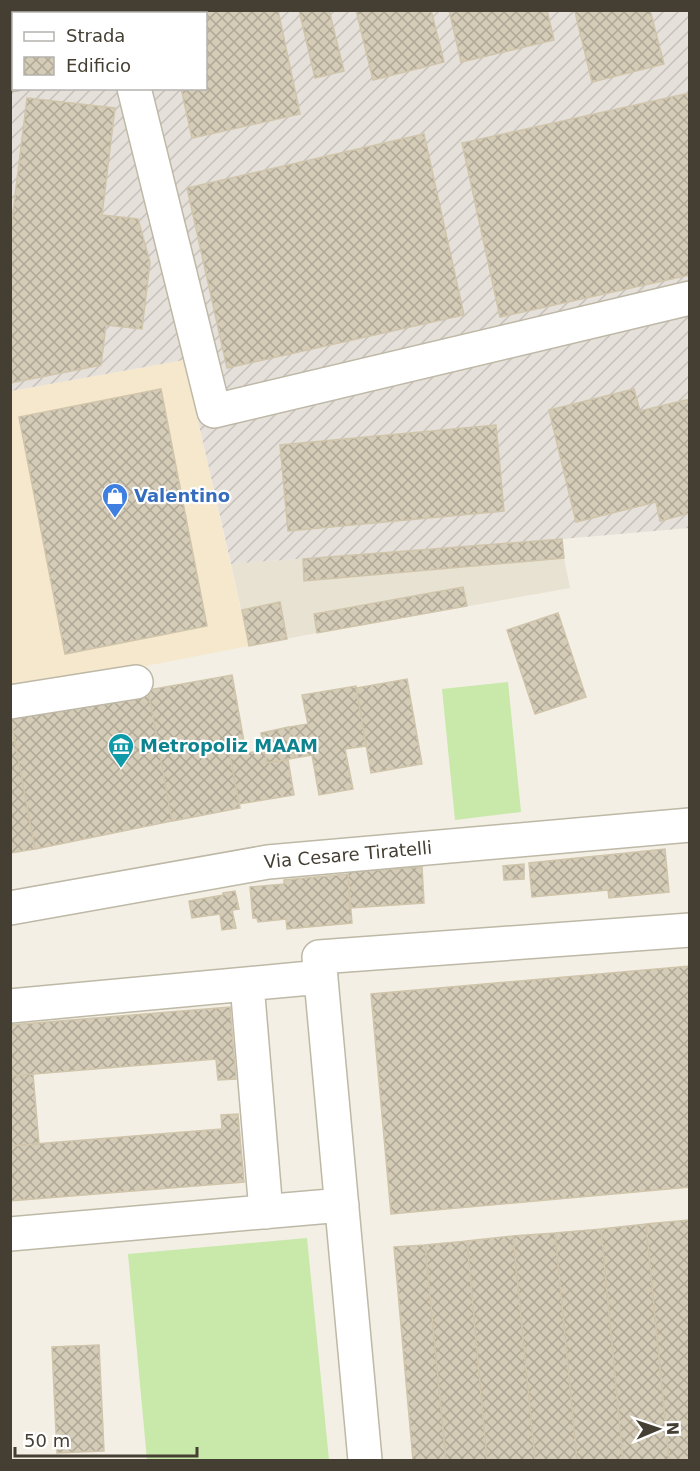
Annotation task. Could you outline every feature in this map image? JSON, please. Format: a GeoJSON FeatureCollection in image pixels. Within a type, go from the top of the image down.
{"type":"FeatureCollection","features":[{"type":"Feature","properties":{"kind":"street"},"geometry":{"type":"LineString","coordinates":[[134,90],[214,411],[690,298]]}},
{"type":"Feature","properties":{"kind":"street"},"geometry":{"type":"LineString","coordinates":[[10,702],[136,682]]}},
{"type":"Feature","properties":{"kind":"street","name":"Via Cesare Tiratelli"},"geometry":{"type":"LineString","coordinates":[[10,908],[268,862],[690,825]]}},
{"type":"Feature","properties":{"kind":"street"},"geometry":{"type":"LineString","coordinates":[[365,1461],[319,957],[690,930]]}},
{"type":"Feature","properties":{"kind":"street"},"geometry":{"type":"LineString","coordinates":[[10,1006],[321,977]]}},
{"type":"Feature","properties":{"kind":"street"},"geometry":{"type":"LineString","coordinates":[[247,984],[266,1212]]}},
{"type":"Feature","properties":{"kind":"street"},"geometry":{"type":"LineString","coordinates":[[10,1234],[342,1205]]}},
{"type":"Feature","properties":{"kind":"shaded area"},"geometry":{"type":"Polygon","coordinates":[[[11,11],[689,11],[689,528],[231,564],[184,360],[11,391],[11,11]]]}},
{"type":"Feature","properties":{"kind":"shaded area","name":"Valentino"},"geometry":{"type":"Polygon","coordinates":[[[184,360],[249,646],[11,692],[11,391],[184,360]]]}},
{"type":"Feature","properties":{"kind":"shaded area"},"geometry":{"type":"Polygon","coordinates":[[[562,539],[570,588],[249,646],[231,564],[562,539]]]}},
{"type":"Feature","properties":{"kind":"green space"},"geometry":{"type":"Polygon","coordinates":[[[508,682],[521,812],[455,820],[442,689],[508,682]]]}},
{"type":"Feature","properties":{"kind":"green space"},"geometry":{"type":"Polygon","coordinates":[[[307,1238],[329,1460],[147,1460],[128,1254],[307,1238]]]}},
{"type":"Feature","properties":{"kind":"building"},"geometry":{"type":"Polygon","coordinates":[[[10,10],[49,10],[48,12],[12,12],[12,54],[10,54],[10,10]]]}},
{"type":"Feature","properties":{"kind":"building"},"geometry":{"type":"Polygon","coordinates":[[[164,10],[278,10],[300,114],[192,138],[181,90],[207,90],[207,12],[164,12],[164,10]]]}},
{"type":"Feature","properties":{"kind":"building"},"geometry":{"type":"Polygon","coordinates":[[[299,10],[329,10],[344,71],[315,78],[299,10]]]}},
{"type":"Feature","properties":{"kind":"building"},"geometry":{"type":"Polygon","coordinates":[[[356,10],[431,10],[444,62],[373,80],[356,10]]]}},
{"type":"Feature","properties":{"kind":"building"},"geometry":{"type":"Polygon","coordinates":[[[449,10],[547,10],[554,40],[461,62],[449,10]]]}},
{"type":"Feature","properties":{"kind":"building"},"geometry":{"type":"Polygon","coordinates":[[[581,10],[650,10],[664,64],[592,82],[575,12],[581,10]]]}},
{"type":"Feature","properties":{"kind":"building"},"geometry":{"type":"Polygon","coordinates":[[[690,93],[690,275],[500,317],[462,143],[690,93]]]}},
{"type":"Feature","properties":{"kind":"building"},"geometry":{"type":"Polygon","coordinates":[[[27,98],[115,108],[102,215],[138,219],[150,262],[142,329],[106,325],[101,365],[10,383],[10,237],[27,98]]]}},
{"type":"Feature","properties":{"kind":"building"},"geometry":{"type":"Polygon","coordinates":[[[424,134],[464,315],[227,368],[187,188],[424,134]]]}},
{"type":"Feature","properties":{"kind":"building"},"geometry":{"type":"Polygon","coordinates":[[[161,389],[207,626],[65,654],[19,417],[161,389]]]}},
{"type":"Feature","properties":{"kind":"building"},"geometry":{"type":"Polygon","coordinates":[[[634,389],[640,411],[690,399],[690,513],[660,521],[656,502],[576,522],[549,410],[634,389]]]}},
{"type":"Feature","properties":{"kind":"building"},"geometry":{"type":"Polygon","coordinates":[[[496,425],[504,511],[288,531],[280,445],[496,425]]]}},
{"type":"Feature","properties":{"kind":"building"},"geometry":{"type":"Polygon","coordinates":[[[562,539],[564,558],[304,581],[303,559],[562,539]]]}},
{"type":"Feature","properties":{"kind":"building"},"geometry":{"type":"Polygon","coordinates":[[[463,587],[467,606],[317,633],[314,614],[463,587]]]}},
{"type":"Feature","properties":{"kind":"building"},"geometry":{"type":"Polygon","coordinates":[[[280,602],[287,639],[249,646],[242,610],[280,602]]]}},
{"type":"Feature","properties":{"kind":"building"},"geometry":{"type":"Polygon","coordinates":[[[558,613],[586,697],[535,714],[507,630],[558,613]]]}},
{"type":"Feature","properties":{"kind":"building"},"geometry":{"type":"Polygon","coordinates":[[[232,675],[246,753],[230,756],[240,808],[172,821],[148,690],[232,675]]]}},
{"type":"Feature","properties":{"kind":"building"},"geometry":{"type":"Polygon","coordinates":[[[407,679],[422,764],[371,773],[356,688],[407,679]]]}},
{"type":"Feature","properties":{"kind":"building"},"geometry":{"type":"Polygon","coordinates":[[[356,686],[366,746],[345,749],[353,789],[319,795],[312,755],[295,758],[289,727],[308,724],[302,695],[356,686]]]}},
{"type":"Feature","properties":{"kind":"building"},"geometry":{"type":"Polygon","coordinates":[[[148,690],[172,821],[35,849],[10,715],[148,690]]]}},
{"type":"Feature","properties":{"kind":"building"},"geometry":{"type":"Polygon","coordinates":[[[10,715],[35,849],[10,853],[10,715]]]}},
{"type":"Feature","properties":{"kind":"building"},"geometry":{"type":"Polygon","coordinates":[[[289,727],[295,758],[267,763],[261,733],[289,727]]]}},
{"type":"Feature","properties":{"kind":"building"},"geometry":{"type":"Polygon","coordinates":[[[264,750],[267,763],[288,760],[294,795],[239,804],[230,756],[264,750]]]}},
{"type":"Feature","properties":{"kind":"building"},"geometry":{"type":"Polygon","coordinates":[[[665,849],[669,892],[609,898],[608,890],[532,897],[529,863],[665,849]]]}},
{"type":"Feature","properties":{"kind":"building"},"geometry":{"type":"Polygon","coordinates":[[[524,864],[524,879],[504,880],[503,866],[524,864]]]}},
{"type":"Feature","properties":{"kind":"building"},"geometry":{"type":"Polygon","coordinates":[[[422,867],[424,903],[350,908],[348,872],[422,867]]]}},
{"type":"Feature","properties":{"kind":"building"},"geometry":{"type":"Polygon","coordinates":[[[348,874],[352,923],[287,929],[286,919],[258,922],[257,918],[253,918],[250,887],[284,884],[284,880],[348,874]]]}},
{"type":"Feature","properties":{"kind":"building"},"geometry":{"type":"Polygon","coordinates":[[[235,891],[239,909],[232,910],[236,928],[222,930],[220,914],[192,918],[189,901],[235,891]]]}},
{"type":"Feature","properties":{"kind":"building"},"geometry":{"type":"Polygon","coordinates":[[[690,966],[690,1187],[391,1214],[371,994],[690,966]]]}},
{"type":"Feature","properties":{"kind":"building"},"geometry":{"type":"Polygon","coordinates":[[[230,1007],[236,1079],[218,1080],[216,1059],[10,1076],[10,1025],[230,1007]]]}},
{"type":"Feature","properties":{"kind":"building"},"geometry":{"type":"Polygon","coordinates":[[[33,1074],[39,1144],[10,1146],[10,1076],[33,1074]]]}},
{"type":"Feature","properties":{"kind":"building"},"geometry":{"type":"Polygon","coordinates":[[[238,1114],[244,1182],[10,1201],[10,1146],[222,1129],[221,1115],[238,1114]]]}},
{"type":"Feature","properties":{"kind":"building"},"geometry":{"type":"Polygon","coordinates":[[[689,1220],[690,1460],[669,1460],[646,1224],[689,1220]]]}},
{"type":"Feature","properties":{"kind":"building"},"geometry":{"type":"Polygon","coordinates":[[[646,1224],[669,1460],[623,1460],[601,1229],[646,1224]]]}},
{"type":"Feature","properties":{"kind":"building"},"geometry":{"type":"Polygon","coordinates":[[[601,1229],[623,1460],[577,1460],[555,1233],[601,1229]]]}},
{"type":"Feature","properties":{"kind":"building"},"geometry":{"type":"Polygon","coordinates":[[[555,1233],[577,1460],[535,1460],[513,1236],[555,1233]]]}},
{"type":"Feature","properties":{"kind":"building"},"geometry":{"type":"Polygon","coordinates":[[[513,1236],[535,1460],[487,1460],[467,1241],[513,1236]]]}},
{"type":"Feature","properties":{"kind":"building"},"geometry":{"type":"Polygon","coordinates":[[[467,1241],[487,1460],[446,1460],[425,1245],[467,1241]]]}},
{"type":"Feature","properties":{"kind":"building"},"geometry":{"type":"Polygon","coordinates":[[[425,1245],[446,1460],[413,1460],[394,1247],[425,1245]]]}},
{"type":"Feature","properties":{"kind":"building"},"geometry":{"type":"Polygon","coordinates":[[[99,1345],[104,1451],[57,1453],[52,1347],[99,1345]]]}},
{"type":"Feature","properties":{"kind":"place","name":"Valentino"},"geometry":{"type":"Point","coordinates":[115,519]}},
{"type":"Feature","properties":{"kind":"place","name":"Metropoliz MAAM"},"geometry":{"type":"Point","coordinates":[121,769]}}]}
